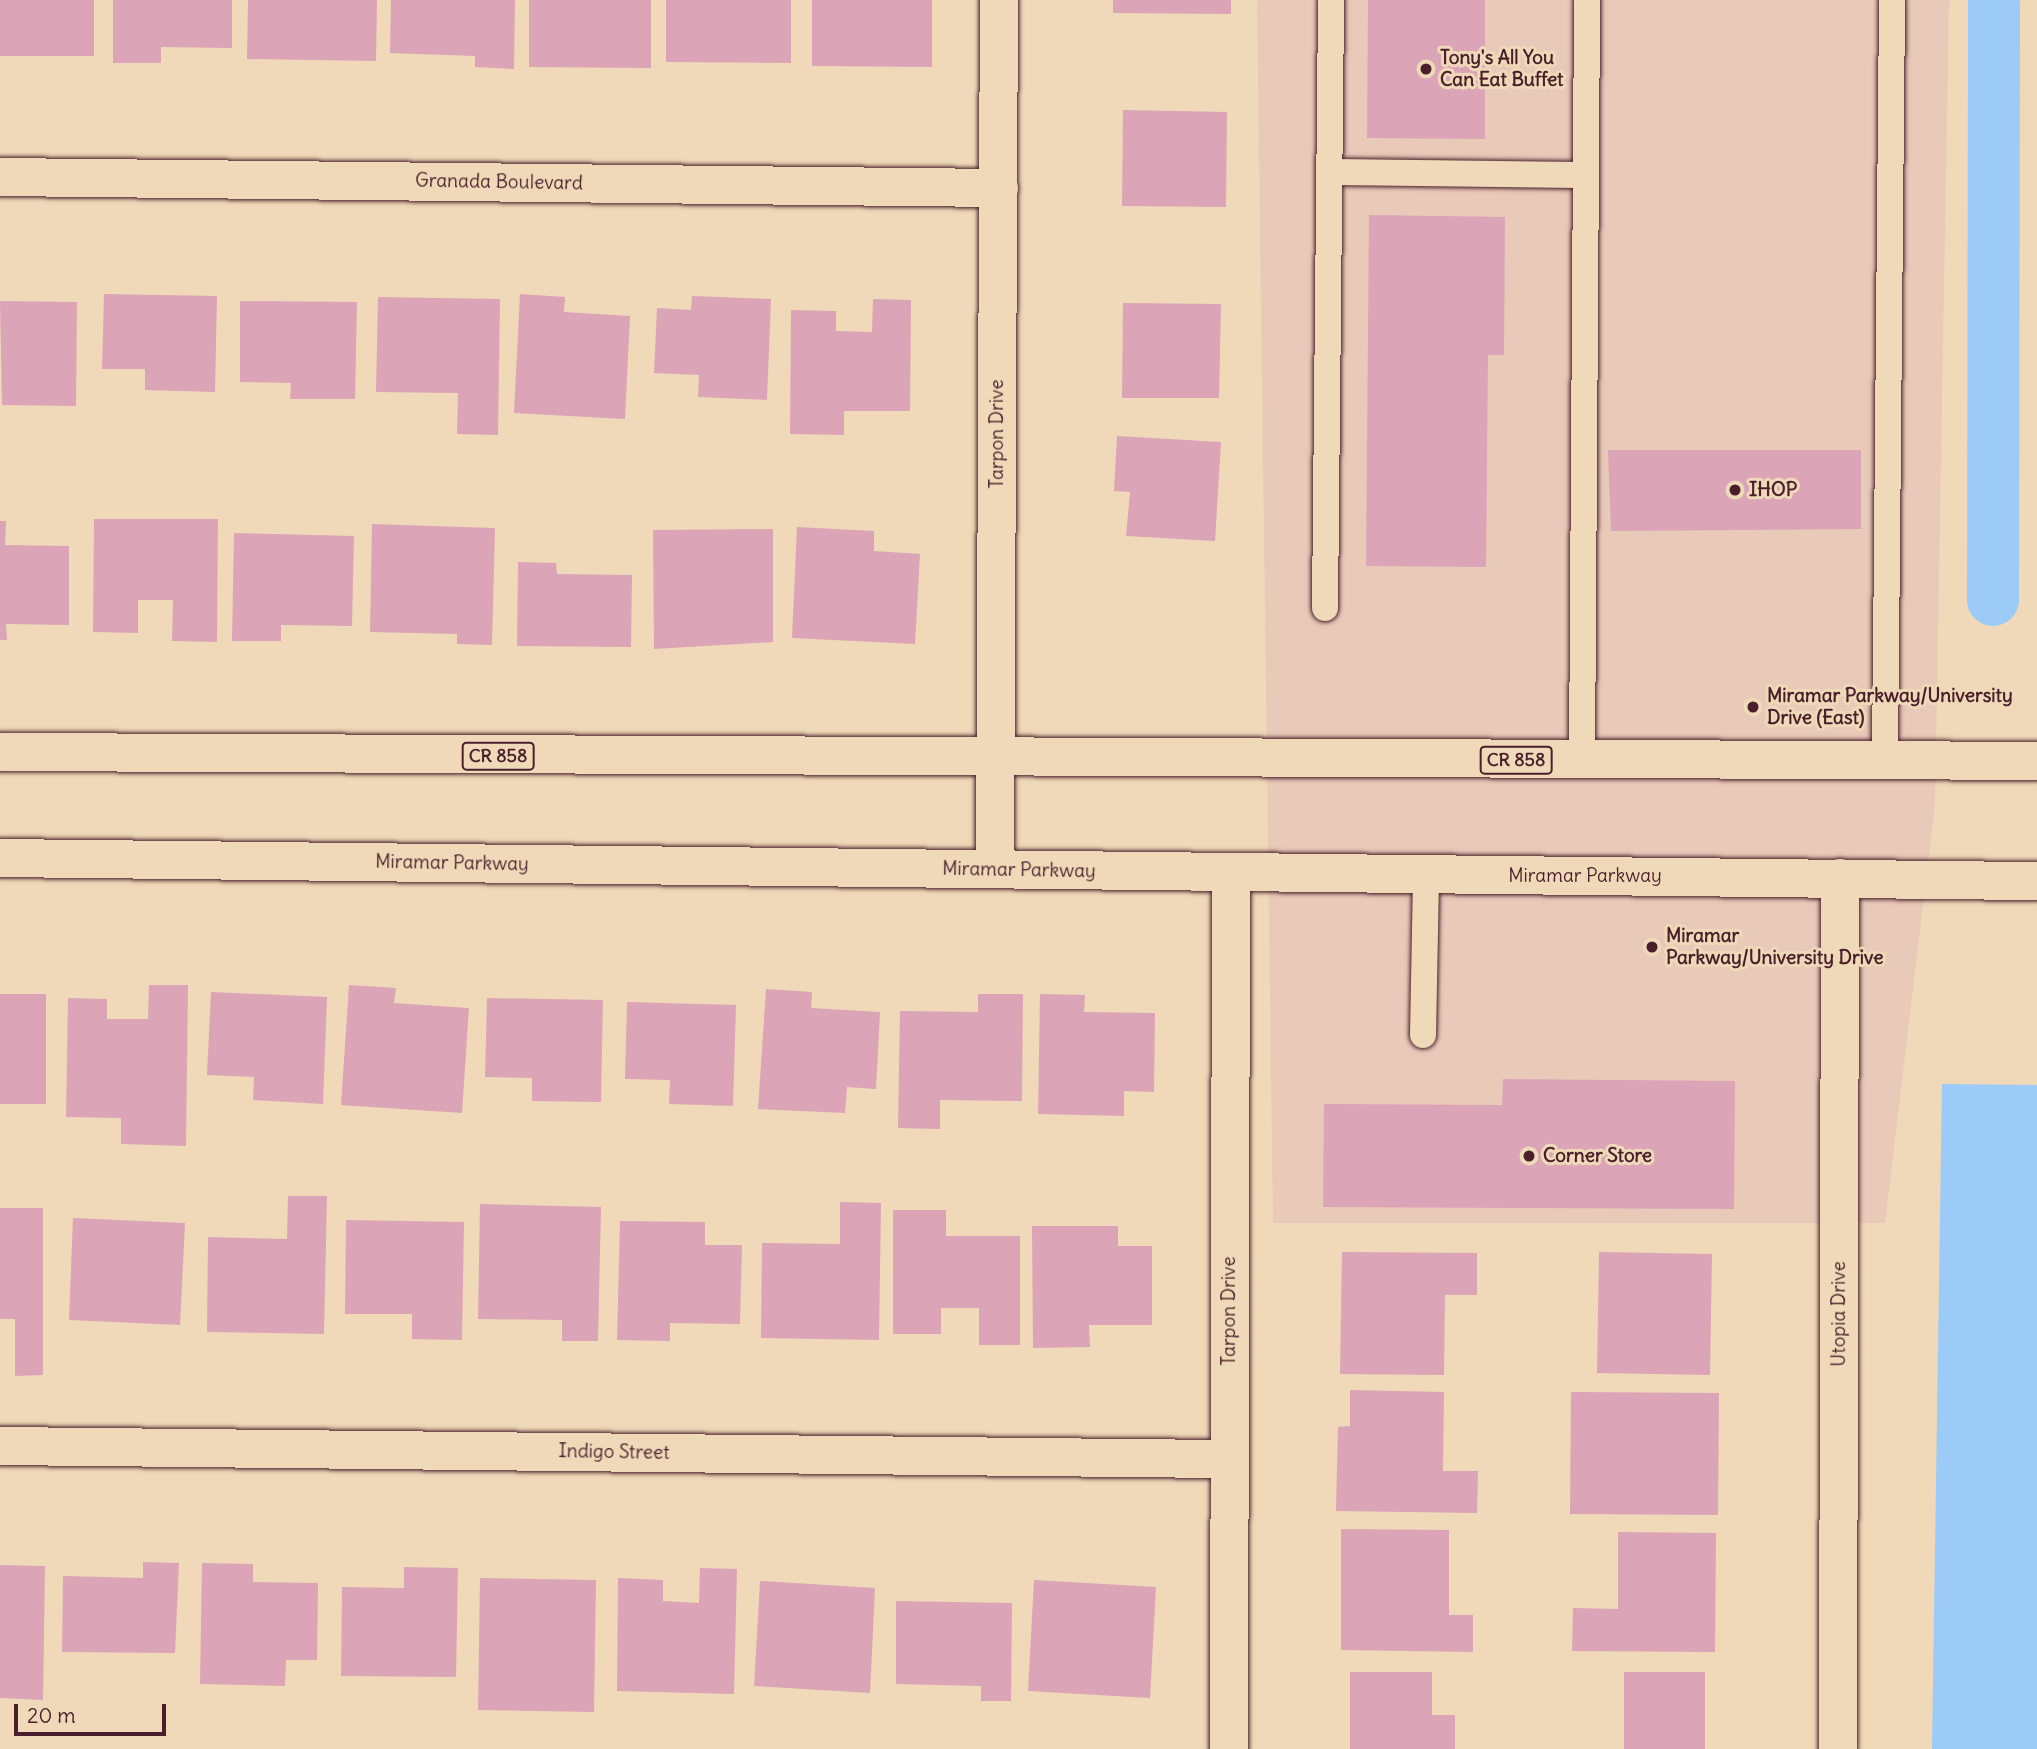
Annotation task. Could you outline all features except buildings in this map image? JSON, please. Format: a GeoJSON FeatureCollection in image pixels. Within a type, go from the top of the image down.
{"type":"FeatureCollection","features":[{"type":"Feature","properties":{"kind":"street","name":"Tarpon Drive"},"geometry":{"type":"LineString","coordinates":[[995,869],[999,0]]}},
{"type":"Feature","properties":{"kind":"street","name":"Granada Boulevard"},"geometry":{"type":"LineString","coordinates":[[0,177],[999,188]]}},
{"type":"Feature","properties":{"kind":"street","name":"CR 858"},"geometry":{"type":"LineString","coordinates":[[0,752],[996,759],[2037,761]]}},
{"type":"Feature","properties":{"kind":"street","name":"Miramar Parkway"},"geometry":{"type":"LineString","coordinates":[[0,858],[2037,881]]}},
{"type":"Feature","properties":{"kind":"street","name":"Tarpon Drive"},"geometry":{"type":"LineString","coordinates":[[1229,1749],[1231,873]]}},
{"type":"Feature","properties":{"kind":"street","name":"Utopia Drive"},"geometry":{"type":"LineString","coordinates":[[1838,1749],[1840,878]]}},
{"type":"Feature","properties":{"kind":"street","name":"Indigo Street"},"geometry":{"type":"LineString","coordinates":[[0,1446],[1229,1459]]}},
{"type":"Feature","properties":{"kind":"lane"},"geometry":{"type":"LineString","coordinates":[[1325,608],[1331,0]]}},
{"type":"Feature","properties":{"kind":"lane"},"geometry":{"type":"LineString","coordinates":[[1582,760],[1587,0]]}},
{"type":"Feature","properties":{"kind":"lane"},"geometry":{"type":"LineString","coordinates":[[1885,761],[1892,0]]}},
{"type":"Feature","properties":{"kind":"lane"},"geometry":{"type":"LineString","coordinates":[[1329,172],[1586,175]]}},
{"type":"Feature","properties":{"kind":"lane"},"geometry":{"type":"LineString","coordinates":[[1423,1035],[1426,875]]}},
{"type":"Feature","properties":{"kind":"shaded area"},"geometry":{"type":"Polygon","coordinates":[[[1257,0],[1949,0],[1935,804],[1885,1223],[1273,1223],[1257,0]]]}},
{"type":"Feature","properties":{"kind":"water"},"geometry":{"type":"Polygon","coordinates":[[[1942,1084],[2037,1085],[2037,1749],[1932,1749],[1942,1084]]]}},
{"type":"Feature","properties":{"kind":"waterway"},"geometry":{"type":"LineString","coordinates":[[1993,600],[1994,0]]}},
{"type":"Feature","properties":{"kind":"place","name":"Tony's All You Can Eat Buffet"},"geometry":{"type":"Point","coordinates":[1426,69]}},
{"type":"Feature","properties":{"kind":"place","name":"IHOP"},"geometry":{"type":"Point","coordinates":[1735,490]}},
{"type":"Feature","properties":{"kind":"place","name":"Miramar Parkway/University Drive (East)"},"geometry":{"type":"Point","coordinates":[1753,707]}},
{"type":"Feature","properties":{"kind":"place","name":"Miramar Parkway/University Drive"},"geometry":{"type":"Point","coordinates":[1652,947]}},
{"type":"Feature","properties":{"kind":"place","name":"Corner Store"},"geometry":{"type":"Point","coordinates":[1529,1156]}}]}
